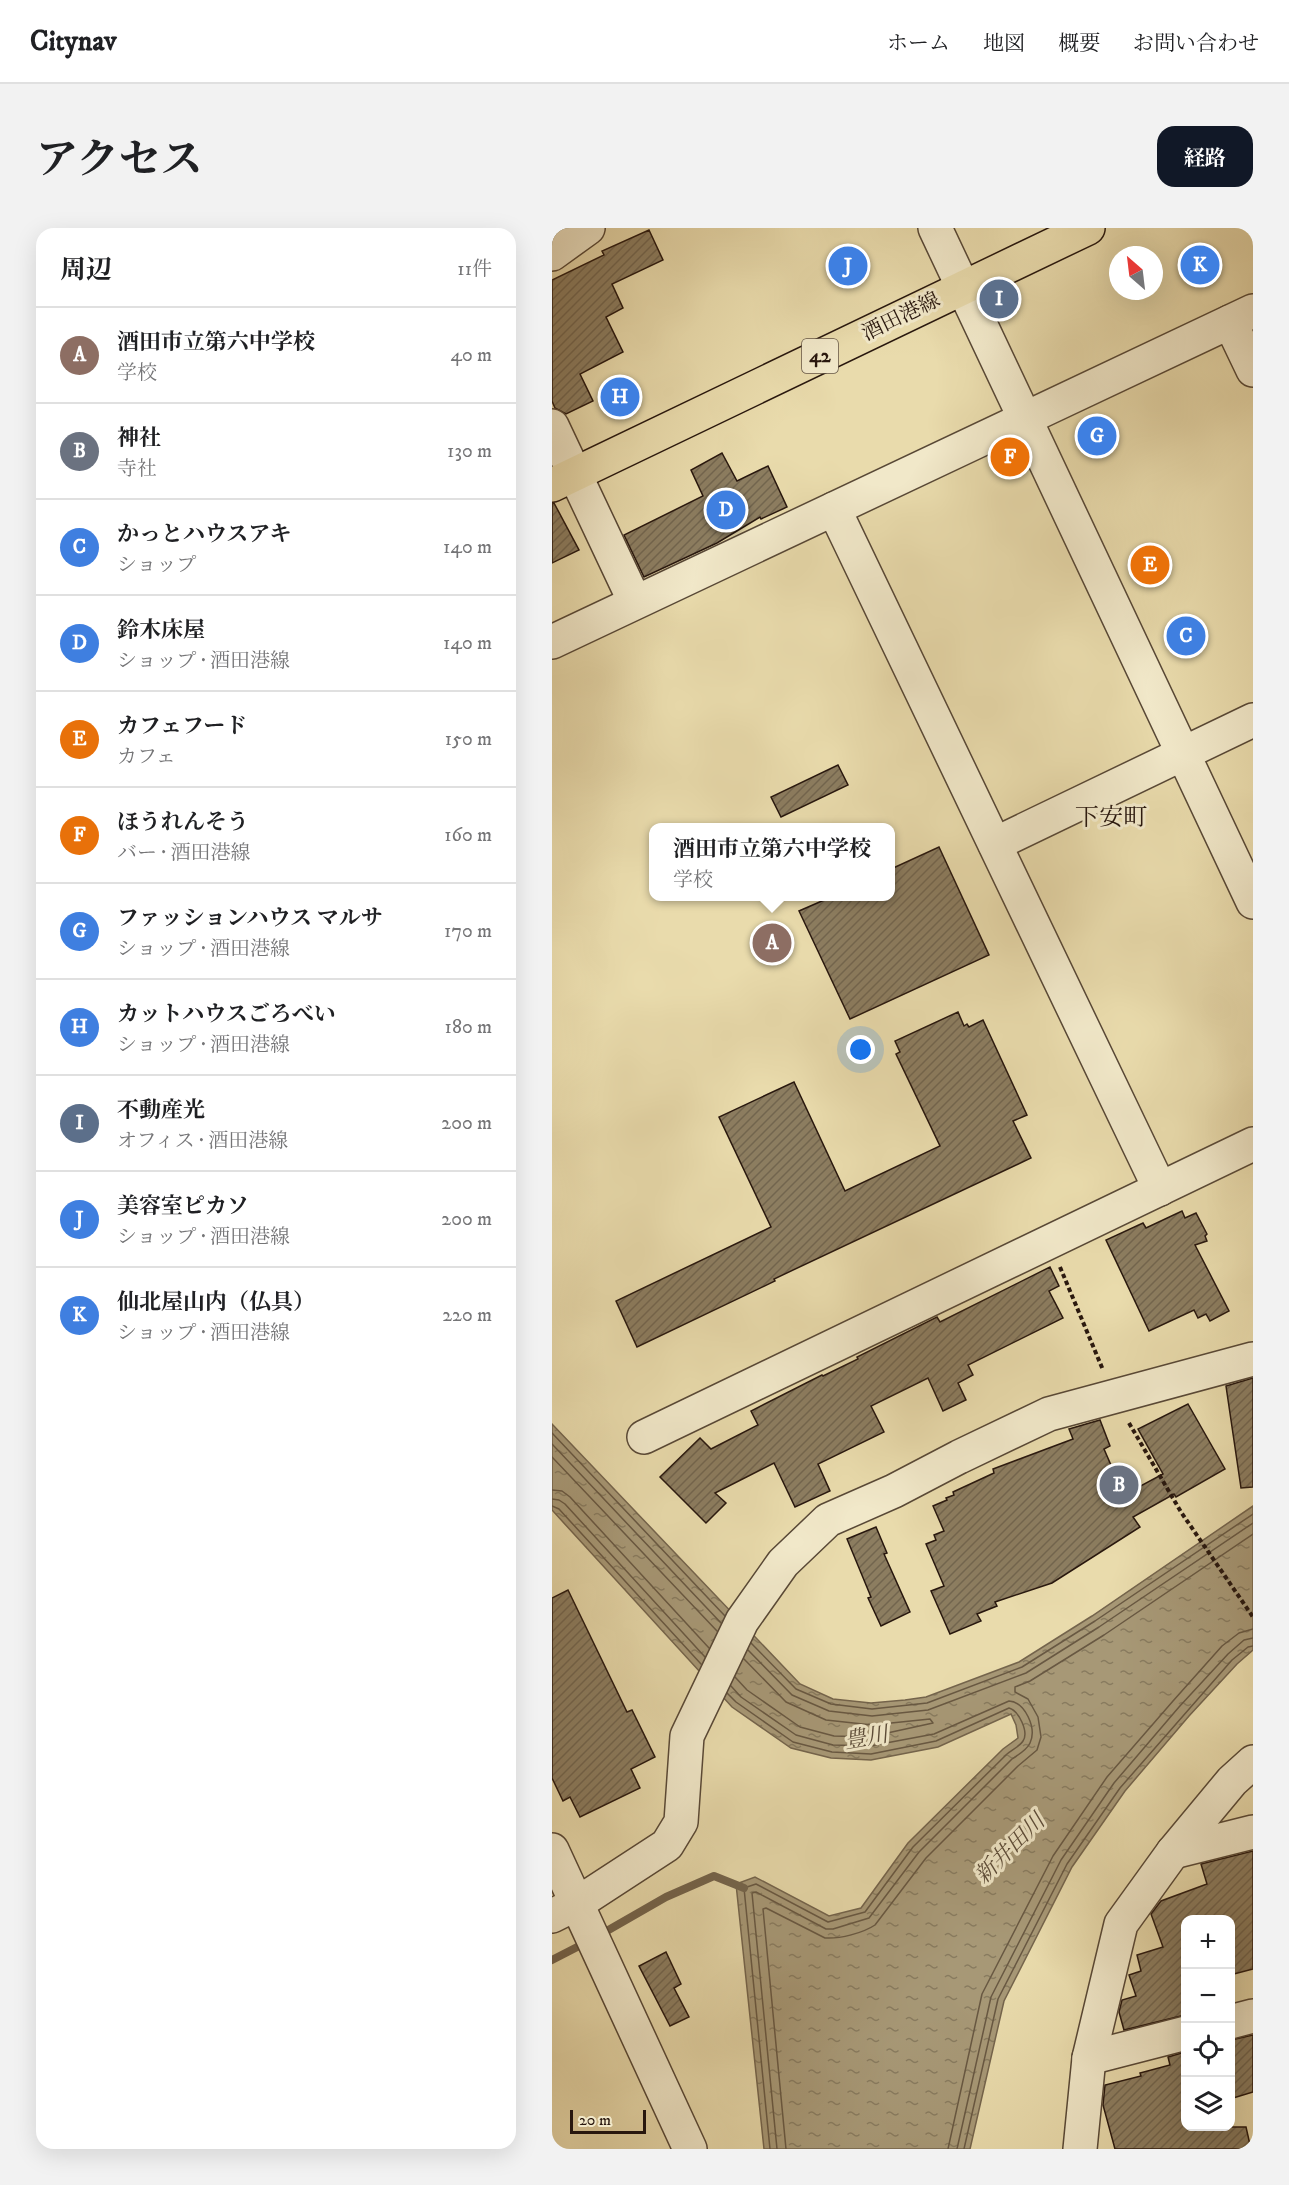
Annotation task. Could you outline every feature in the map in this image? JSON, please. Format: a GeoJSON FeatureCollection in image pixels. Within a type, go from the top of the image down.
{"type":"FeatureCollection","features":[{"type":"Feature","properties":{"kind":"main road","name":"酒田港線"},"geometry":{"type":"LineString","coordinates":[[563,479],[1088,228]]}},
{"type":"Feature","properties":{"kind":"street"},"geometry":{"type":"LineString","coordinates":[[552,254],[588,228]]}},
{"type":"Feature","properties":{"kind":"street"},"geometry":{"type":"LineString","coordinates":[[935,228],[1253,902]]}},
{"type":"Feature","properties":{"kind":"street"},"geometry":{"type":"LineString","coordinates":[[552,642],[1241,316],[1253,370]]}},
{"type":"Feature","properties":{"kind":"street"},"geometry":{"type":"LineString","coordinates":[[552,426],[563,479],[635,602]]}},
{"type":"Feature","properties":{"kind":"street"},"geometry":{"type":"LineString","coordinates":[[834,509],[1160,1189]]}},
{"type":"Feature","properties":{"kind":"street"},"geometry":{"type":"LineString","coordinates":[[994,844],[1253,720]]}},
{"type":"Feature","properties":{"kind":"street"},"geometry":{"type":"LineString","coordinates":[[644,1437],[1253,1144]]}},
{"type":"Feature","properties":{"kind":"street"},"geometry":{"type":"LineString","coordinates":[[565,1910],[667,1845],[681,1822],[687,1736],[742,1621],[783,1563],[828,1520],[894,1491],[959,1456],[1049,1414],[1253,1359]]}},
{"type":"Feature","properties":{"kind":"street"},"geometry":{"type":"LineString","coordinates":[[1080,2149],[1089,2058],[1121,1924],[1173,1852],[1232,1781],[1253,1762]]}},
{"type":"Feature","properties":{"kind":"street"},"geometry":{"type":"LineString","coordinates":[[1173,1852],[1253,1832]]}},
{"type":"Feature","properties":{"kind":"street"},"geometry":{"type":"LineString","coordinates":[[552,1850],[565,1910],[690,2149]]}},
{"type":"Feature","properties":{"kind":"street"},"geometry":{"type":"LineString","coordinates":[[1235,2021],[1253,2016]]}},
{"type":"Feature","properties":{"kind":"street"},"geometry":{"type":"LineString","coordinates":[[1089,2058],[1181,2034]]}},
{"type":"Feature","properties":{"kind":"path"},"geometry":{"type":"LineString","coordinates":[[1181,1512],[1253,1617]]}},
{"type":"Feature","properties":{"kind":"water"},"geometry":{"type":"Polygon","coordinates":[[[552,1424],[800,1684],[833,1699],[871,1703],[926,1697],[1019,1662],[1092,1616],[1253,1506],[1253,1650],[1189,1716],[1125,1791],[1072,1867],[1004,2001],[970,2149],[764,2149],[736,1884],[755,1877],[829,1916],[861,1908],[908,1843],[1003,1749],[1018,1738],[1011,1714],[938,1747],[871,1760],[831,1758],[791,1748],[732,1707],[552,1510],[552,1424]]]}},
{"type":"Feature","properties":{"kind":"building"},"geometry":{"type":"Polygon","coordinates":[[[649,230],[663,260],[612,284],[623,308],[606,317],[623,352],[580,374],[593,401],[566,414],[555,408],[552,401],[552,280],[604,255],[602,251],[649,230]]]}},
{"type":"Feature","properties":{"kind":"building"},"geometry":{"type":"Polygon","coordinates":[[[722,453],[737,481],[768,466],[787,507],[761,519],[760,517],[717,543],[644,577],[624,535],[703,496],[691,470],[722,453]]]}},
{"type":"Feature","properties":{"kind":"building"},"geometry":{"type":"Polygon","coordinates":[[[554,503],[579,550],[552,563],[552,504],[554,503]]]}},
{"type":"Feature","properties":{"kind":"building"},"geometry":{"type":"Polygon","coordinates":[[[838,765],[848,785],[781,817],[771,797],[838,765]]]}},
{"type":"Feature","properties":{"kind":"building"},"geometry":{"type":"Polygon","coordinates":[[[939,847],[989,955],[850,1019],[799,911],[822,901],[895,901],[895,867],[939,847]]]}},
{"type":"Feature","properties":{"kind":"building"},"geometry":{"type":"Polygon","coordinates":[[[958,1012],[964,1026],[967,1024],[969,1027],[983,1020],[1027,1115],[1013,1121],[1031,1158],[774,1279],[775,1281],[637,1347],[616,1301],[771,1227],[719,1117],[794,1082],[845,1191],[940,1146],[896,1054],[900,1052],[895,1041],[958,1012]]]}},
{"type":"Feature","properties":{"kind":"building"},"geometry":{"type":"Polygon","coordinates":[[[1182,1211],[1185,1218],[1196,1213],[1207,1234],[1205,1236],[1207,1241],[1195,1245],[1229,1311],[1210,1321],[1206,1314],[1198,1318],[1194,1310],[1149,1331],[1106,1240],[1143,1223],[1146,1228],[1182,1211]]]}},
{"type":"Feature","properties":{"kind":"building"},"geometry":{"type":"Polygon","coordinates":[[[1050,1267],[1059,1286],[1049,1291],[1063,1318],[968,1365],[973,1375],[958,1383],[966,1400],[943,1411],[928,1378],[871,1406],[884,1432],[818,1464],[830,1491],[795,1507],[774,1463],[715,1493],[726,1503],[706,1523],[660,1477],[700,1438],[711,1449],[758,1425],[751,1411],[858,1359],[857,1357],[937,1317],[940,1322],[1050,1267]]]}},
{"type":"Feature","properties":{"kind":"building"},"geometry":{"type":"Polygon","coordinates":[[[1253,1378],[1253,1487],[1241,1488],[1226,1386],[1253,1378]]]}},
{"type":"Feature","properties":{"kind":"building"},"geometry":{"type":"Polygon","coordinates":[[[1188,1404],[1225,1469],[1176,1497],[1174,1494],[1133,1517],[1140,1527],[1052,1583],[995,1602],[997,1606],[977,1614],[981,1621],[950,1634],[931,1591],[944,1586],[926,1544],[936,1540],[934,1535],[944,1531],[933,1506],[947,1500],[946,1498],[954,1495],[953,1492],[994,1473],[993,1469],[1073,1439],[1069,1429],[1100,1420],[1110,1446],[1104,1449],[1124,1495],[1163,1474],[1138,1429],[1188,1404]]]}},
{"type":"Feature","properties":{"kind":"building"},"geometry":{"type":"Polygon","coordinates":[[[876,1527],[887,1553],[884,1554],[910,1612],[881,1626],[868,1598],[871,1597],[847,1539],[876,1527]]]}},
{"type":"Feature","properties":{"kind":"building"},"geometry":{"type":"Polygon","coordinates":[[[568,1590],[627,1712],[632,1710],[655,1757],[631,1769],[640,1788],[580,1817],[570,1797],[563,1801],[552,1778],[552,1598],[568,1590]]]}},
{"type":"Feature","properties":{"kind":"building"},"geometry":{"type":"Polygon","coordinates":[[[1253,1851],[1253,1969],[1235,1974],[1235,1915],[1181,1915],[1181,2016],[1124,2030],[1119,2012],[1122,2000],[1136,1996],[1129,1975],[1141,1971],[1137,1955],[1163,1947],[1151,1914],[1161,1901],[1207,1884],[1201,1864],[1253,1851]]]}},
{"type":"Feature","properties":{"kind":"building"},"geometry":{"type":"Polygon","coordinates":[[[666,1952],[681,1984],[674,1988],[689,2017],[670,2026],[639,1966],[666,1952]]]}},
{"type":"Feature","properties":{"kind":"building"},"geometry":{"type":"Polygon","coordinates":[[[1253,2035],[1253,2092],[1235,2097],[1235,2077],[1235,2039],[1253,2035]]]}},
{"type":"Feature","properties":{"kind":"building"},"geometry":{"type":"Polygon","coordinates":[[[1181,2053],[1181,2131],[1235,2131],[1235,2127],[1246,2127],[1251,2149],[1115,2149],[1103,2105],[1105,2085],[1141,2076],[1140,2073],[1170,2065],[1168,2057],[1181,2053]]]}},
{"type":"Feature","properties":{"kind":"waterway"},"geometry":{"type":"LineString","coordinates":[[598,1936],[666,1897],[714,1876],[744,1888]]}},
{"type":"Feature","properties":{"kind":"waterway"},"geometry":{"type":"LineString","coordinates":[[552,1960],[585,1943]]}},
{"type":"Feature","properties":{"kind":"place","name":"仙北屋山内（仏具）"},"geometry":{"type":"Point","coordinates":[1200,265]}},
{"type":"Feature","properties":{"kind":"place","name":"美容室ピカソ"},"geometry":{"type":"Point","coordinates":[848,266]}},
{"type":"Feature","properties":{"kind":"place","name":"不動産光"},"geometry":{"type":"Point","coordinates":[999,299]}},
{"type":"Feature","properties":{"kind":"place","name":"カットハウスごろべい"},"geometry":{"type":"Point","coordinates":[620,397]}},
{"type":"Feature","properties":{"kind":"place","name":"ファッションハウス マルサ"},"geometry":{"type":"Point","coordinates":[1097,436]}},
{"type":"Feature","properties":{"kind":"place","name":"ほうれんそう"},"geometry":{"type":"Point","coordinates":[1010,457]}},
{"type":"Feature","properties":{"kind":"place","name":"鈴木床屋"},"geometry":{"type":"Point","coordinates":[726,510]}},
{"type":"Feature","properties":{"kind":"place","name":"カフェフード"},"geometry":{"type":"Point","coordinates":[1150,565]}},
{"type":"Feature","properties":{"kind":"place","name":"かっとハウスアキ"},"geometry":{"type":"Point","coordinates":[1186,636]}},
{"type":"Feature","properties":{"kind":"place","name":"酒田市立第六中学校"},"geometry":{"type":"Point","coordinates":[772,943]}},
{"type":"Feature","properties":{"kind":"place","name":"神社"},"geometry":{"type":"Point","coordinates":[1119,1485]}},
{"type":"Feature","properties":{"kind":"district","name":"下安町"},"geometry":{"type":"Point","coordinates":[1111,818]}},
{"type":"Feature","properties":{"kind":"water label","name":"豊川"},"geometry":{"type":"Point","coordinates":[866,1738]}},
{"type":"Feature","properties":{"kind":"water label","name":"新井田川"},"geometry":{"type":"Point","coordinates":[1010,1849]}}]}
